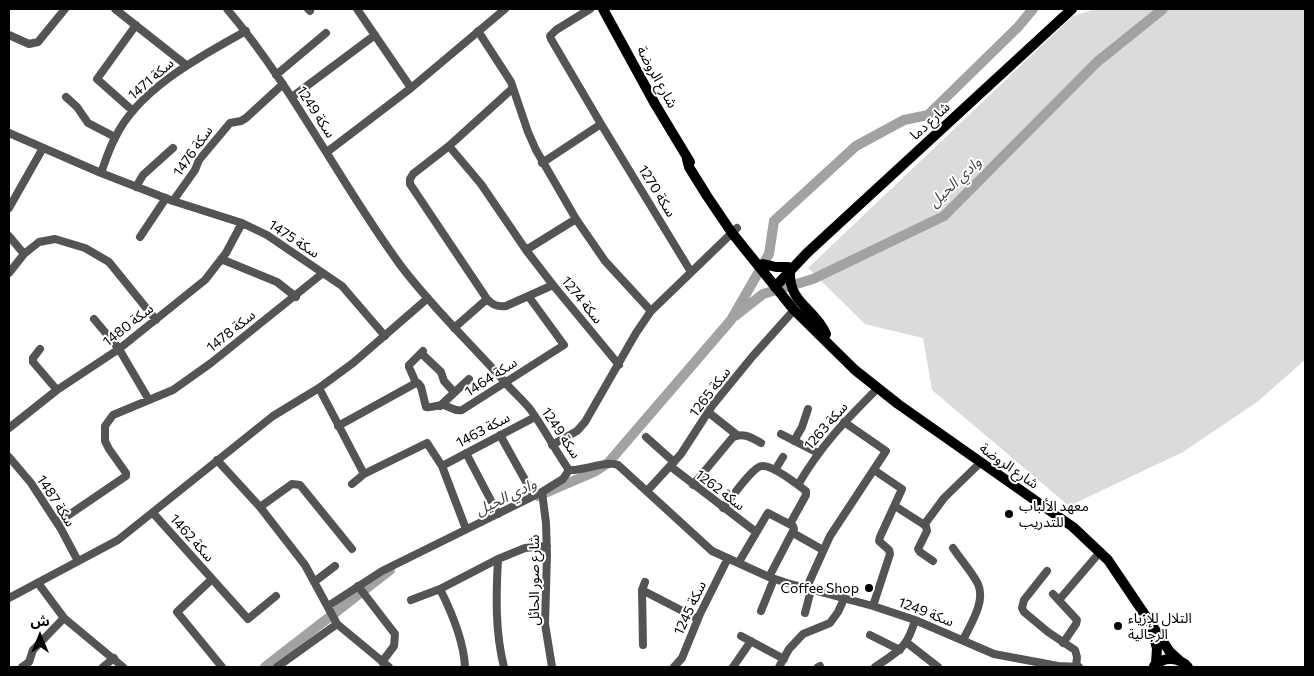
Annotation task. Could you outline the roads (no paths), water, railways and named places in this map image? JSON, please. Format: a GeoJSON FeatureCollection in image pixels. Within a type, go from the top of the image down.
{"type":"FeatureCollection","features":[{"type":"Feature","properties":{"kind":"main road","name":"شارع الروضة"},"geometry":{"type":"LineString","coordinates":[[603,9],[687,159],[694,176],[794,310],[855,370],[898,404],[1073,527],[1100,552],[1170,652],[1186,665]]}},
{"type":"Feature","properties":{"kind":"main road","name":"شارع دما"},"geometry":{"type":"LineString","coordinates":[[775,283],[1072,9]]}},
{"type":"Feature","properties":{"kind":"main road","name":"شارع الروضة"},"geometry":{"type":"LineString","coordinates":[[735,231],[763,264],[775,283],[826,334],[864,376]]}},
{"type":"Feature","properties":{"kind":"main road"},"geometry":{"type":"LineString","coordinates":[[763,264],[789,269],[794,294],[820,324],[826,334]]}},
{"type":"Feature","properties":{"kind":"main road","name":"شارع الروضة"},"geometry":{"type":"LineString","coordinates":[[1145,614],[1157,648],[1154,665]]}},
{"type":"Feature","properties":{"kind":"main road"},"geometry":{"type":"LineString","coordinates":[[1154,665],[1171,658],[1186,665]]}},
{"type":"Feature","properties":{"kind":"street"},"geometry":{"type":"LineString","coordinates":[[9,35],[29,44],[38,42],[65,9]]}},
{"type":"Feature","properties":{"kind":"street"},"geometry":{"type":"LineString","coordinates":[[115,9],[186,65]]}},
{"type":"Feature","properties":{"kind":"street","name":"سكة 1249"},"geometry":{"type":"LineString","coordinates":[[227,9],[246,31],[292,97],[356,201],[402,266],[454,328],[535,417],[569,470],[586,470],[614,463],[712,551],[772,578],[808,590],[873,606],[915,620],[994,654],[1042,665],[1078,667]]}},
{"type":"Feature","properties":{"kind":"street"},"geometry":{"type":"LineString","coordinates":[[357,9],[411,88]]}},
{"type":"Feature","properties":{"kind":"street"},"geometry":{"type":"LineString","coordinates":[[327,152],[411,88],[505,9]]}},
{"type":"Feature","properties":{"kind":"street","name":"سكة 1270"},"geometry":{"type":"LineString","coordinates":[[590,9],[556,30],[550,36],[691,272]]}},
{"type":"Feature","properties":{"kind":"street"},"geometry":{"type":"LineString","coordinates":[[133,112],[96,79],[136,25]]}},
{"type":"Feature","properties":{"kind":"street","name":"سكة 1471"},"geometry":{"type":"LineString","coordinates":[[101,174],[115,137],[133,112],[186,65],[246,31]]}},
{"type":"Feature","properties":{"kind":"street"},"geometry":{"type":"LineString","coordinates":[[478,31],[505,72],[513,88],[528,132],[542,162],[576,219],[605,261],[650,311]]}},
{"type":"Feature","properties":{"kind":"street"},"geometry":{"type":"LineString","coordinates":[[276,75],[326,33]]}},
{"type":"Feature","properties":{"kind":"street"},"geometry":{"type":"LineString","coordinates":[[292,97],[375,35]]}},
{"type":"Feature","properties":{"kind":"street","name":"سكة 1476"},"geometry":{"type":"LineString","coordinates":[[169,199],[195,170],[199,160],[223,130],[230,123],[241,122],[283,84]]}},
{"type":"Feature","properties":{"kind":"street"},"geometry":{"type":"LineString","coordinates":[[513,88],[448,146],[413,174],[410,184],[487,299],[493,304],[499,307],[529,297],[553,285]]}},
{"type":"Feature","properties":{"kind":"street"},"geometry":{"type":"LineString","coordinates":[[66,97],[77,107],[88,123],[115,137]]}},
{"type":"Feature","properties":{"kind":"street"},"geometry":{"type":"LineString","coordinates":[[542,162],[601,124]]}},
{"type":"Feature","properties":{"kind":"street","name":"سكة 1475"},"geometry":{"type":"LineString","coordinates":[[9,133],[101,174],[242,223],[267,235],[342,286],[385,336]]}},
{"type":"Feature","properties":{"kind":"street","name":"سكة 1274"},"geometry":{"type":"LineString","coordinates":[[448,146],[481,184],[526,250],[553,285],[619,364]]}},
{"type":"Feature","properties":{"kind":"street"},"geometry":{"type":"LineString","coordinates":[[9,208],[42,148]]}},
{"type":"Feature","properties":{"kind":"street"},"geometry":{"type":"LineString","coordinates":[[136,187],[143,175],[173,148]]}},
{"type":"Feature","properties":{"kind":"street"},"geometry":{"type":"LineString","coordinates":[[140,237],[169,199]]}},
{"type":"Feature","properties":{"kind":"street"},"geometry":{"type":"LineString","coordinates":[[526,250],[576,219]]}},
{"type":"Feature","properties":{"kind":"street","name":"سكة 1480"},"geometry":{"type":"LineString","coordinates":[[9,428],[57,390],[119,349],[205,280],[222,258],[242,223]]}},
{"type":"Feature","properties":{"kind":"street"},"geometry":{"type":"LineString","coordinates":[[552,445],[572,434],[585,422],[650,311],[735,231]]}},
{"type":"Feature","properties":{"kind":"street"},"geometry":{"type":"LineString","coordinates":[[9,236],[24,254]]}},
{"type":"Feature","properties":{"kind":"street"},"geometry":{"type":"LineString","coordinates":[[9,273],[24,254],[39,242],[55,239],[85,248],[109,262],[156,320]]}},
{"type":"Feature","properties":{"kind":"street"},"geometry":{"type":"LineString","coordinates":[[222,258],[277,282],[296,297]]}},
{"type":"Feature","properties":{"kind":"street","name":"سكة 1478"},"geometry":{"type":"LineString","coordinates":[[57,524],[126,476],[126,473],[105,441],[105,426],[113,415],[173,390],[296,297],[323,273]]}},
{"type":"Feature","properties":{"kind":"street","name":"سكة 1464"},"geometry":{"type":"LineString","coordinates":[[416,383],[421,387],[426,407],[445,405],[456,412],[564,345],[529,297]]}},
{"type":"Feature","properties":{"kind":"street"},"geometry":{"type":"LineString","coordinates":[[9,598],[118,540],[273,416],[319,388],[353,364],[428,298]]}},
{"type":"Feature","properties":{"kind":"street"},"geometry":{"type":"LineString","coordinates":[[454,328],[487,299]]}},
{"type":"Feature","properties":{"kind":"street","name":"سكة 1265"},"geometry":{"type":"LineString","coordinates":[[647,491],[686,447],[708,412],[752,357],[794,310]]}},
{"type":"Feature","properties":{"kind":"street"},"geometry":{"type":"LineString","coordinates":[[94,319],[119,349],[150,400]]}},
{"type":"Feature","properties":{"kind":"street"},"geometry":{"type":"LineString","coordinates":[[40,349],[32,358],[33,362],[57,390]]}},
{"type":"Feature","properties":{"kind":"street"},"geometry":{"type":"LineString","coordinates":[[338,426],[416,383],[409,365],[422,352],[441,372],[444,381],[454,392]]}},
{"type":"Feature","properties":{"kind":"street"},"geometry":{"type":"LineString","coordinates":[[440,406],[469,379]]}},
{"type":"Feature","properties":{"kind":"street"},"geometry":{"type":"LineString","coordinates":[[319,388],[364,474]]}},
{"type":"Feature","properties":{"kind":"street","name":"سكة 1263"},"geometry":{"type":"LineString","coordinates":[[798,485],[818,453],[844,422],[878,388]]}},
{"type":"Feature","properties":{"kind":"street"},"geometry":{"type":"LineString","coordinates":[[794,441],[802,427],[808,409]]}},
{"type":"Feature","properties":{"kind":"street"},"geometry":{"type":"LineString","coordinates":[[708,412],[737,435],[746,436],[761,443]]}},
{"type":"Feature","properties":{"kind":"street","name":"سكة 1463"},"geometry":{"type":"LineString","coordinates":[[442,466],[535,417]]}},
{"type":"Feature","properties":{"kind":"street"},"geometry":{"type":"LineString","coordinates":[[806,613],[808,590],[823,550],[886,450],[844,422]]}},
{"type":"Feature","properties":{"kind":"street"},"geometry":{"type":"LineString","coordinates":[[781,434],[818,453]]}},
{"type":"Feature","properties":{"kind":"street"},"geometry":{"type":"LineString","coordinates":[[500,435],[534,496]]}},
{"type":"Feature","properties":{"kind":"street"},"geometry":{"type":"LineString","coordinates":[[693,485],[737,435]]}},
{"type":"Feature","properties":{"kind":"street","name":"سكة 1262"},"geometry":{"type":"LineString","coordinates":[[646,437],[693,485],[756,532]]}},
{"type":"Feature","properties":{"kind":"street"},"geometry":{"type":"LineString","coordinates":[[352,484],[364,474],[426,443],[442,466],[466,529]]}},
{"type":"Feature","properties":{"kind":"street"},"geometry":{"type":"LineString","coordinates":[[466,453],[498,514]]}},
{"type":"Feature","properties":{"kind":"street","name":"سكة 1487"},"geometry":{"type":"LineString","coordinates":[[9,457],[12,468],[31,483],[78,561]]}},
{"type":"Feature","properties":{"kind":"street"},"geometry":{"type":"LineString","coordinates":[[775,470],[783,457]]}},
{"type":"Feature","properties":{"kind":"street"},"geometry":{"type":"LineString","coordinates":[[217,460],[260,507],[305,565],[336,624],[390,667]]}},
{"type":"Feature","properties":{"kind":"street"},"geometry":{"type":"LineString","coordinates":[[924,525],[950,492],[980,463]]}},
{"type":"Feature","properties":{"kind":"street"},"geometry":{"type":"LineString","coordinates":[[723,508],[756,468],[765,466],[775,470],[807,492],[790,524]]}},
{"type":"Feature","properties":{"kind":"street"},"geometry":{"type":"LineString","coordinates":[[328,606],[382,571],[542,492],[563,479],[569,470]]}},
{"type":"Feature","properties":{"kind":"street"},"geometry":{"type":"LineString","coordinates":[[873,606],[890,554],[889,550],[880,541],[880,537],[902,489],[874,470]]}},
{"type":"Feature","properties":{"kind":"street"},"geometry":{"type":"LineString","coordinates":[[260,507],[292,484],[300,485],[352,549]]}},
{"type":"Feature","properties":{"kind":"street","name":"شارع صور الحائل"},"geometry":{"type":"LineString","coordinates":[[542,492],[546,546],[545,624],[552,667]]}},
{"type":"Feature","properties":{"kind":"street"},"geometry":{"type":"LineString","coordinates":[[895,506],[924,525],[927,531],[918,549],[933,561]]}},
{"type":"Feature","properties":{"kind":"street","name":"سكة 1462"},"geometry":{"type":"LineString","coordinates":[[153,513],[248,618],[276,596]]}},
{"type":"Feature","properties":{"kind":"street"},"geometry":{"type":"LineString","coordinates":[[739,562],[768,513],[794,528],[772,578],[761,610]]}},
{"type":"Feature","properties":{"kind":"street"},"geometry":{"type":"LineString","coordinates":[[792,533],[823,550]]}},
{"type":"Feature","properties":{"kind":"street"},"geometry":{"type":"LineString","coordinates":[[411,600],[440,589],[498,559],[525,548],[546,546]]}},
{"type":"Feature","properties":{"kind":"street"},"geometry":{"type":"LineString","coordinates":[[953,548],[978,585],[980,596],[975,614],[962,640]]}},
{"type":"Feature","properties":{"kind":"street"},"geometry":{"type":"LineString","coordinates":[[1064,643],[1077,620],[1056,597],[1100,552]]}},
{"type":"Feature","properties":{"kind":"street","name":"سكة 1245"},"geometry":{"type":"LineString","coordinates":[[674,667],[682,658],[698,619],[728,558]]}},
{"type":"Feature","properties":{"kind":"street"},"geometry":{"type":"LineString","coordinates":[[498,559],[496,590],[498,644],[504,667]]}},
{"type":"Feature","properties":{"kind":"street"},"geometry":{"type":"LineString","coordinates":[[314,582],[335,566]]}},
{"type":"Feature","properties":{"kind":"street"},"geometry":{"type":"LineString","coordinates":[[1047,571],[1024,600],[1022,608],[1024,612],[1048,632],[1076,652],[1078,667]]}},
{"type":"Feature","properties":{"kind":"street","name":"سكة 1462"},"geometry":{"type":"LineString","coordinates":[[212,579],[177,612],[222,667]]}},
{"type":"Feature","properties":{"kind":"street"},"geometry":{"type":"LineString","coordinates":[[38,582],[64,618],[123,667]]}},
{"type":"Feature","properties":{"kind":"street"},"geometry":{"type":"LineString","coordinates":[[358,586],[395,634],[394,646],[382,662]]}},
{"type":"Feature","properties":{"kind":"street"},"geometry":{"type":"LineString","coordinates":[[643,645],[643,586],[698,619]]}},
{"type":"Feature","properties":{"kind":"street"},"geometry":{"type":"LineString","coordinates":[[440,589],[449,608],[465,658],[465,667]]}},
{"type":"Feature","properties":{"kind":"street"},"geometry":{"type":"LineString","coordinates":[[779,667],[795,641],[803,634],[830,623],[844,599]]}},
{"type":"Feature","properties":{"kind":"street"},"geometry":{"type":"LineString","coordinates":[[22,667],[30,665],[33,650],[64,618]]}},
{"type":"Feature","properties":{"kind":"street"},"geometry":{"type":"LineString","coordinates":[[875,667],[900,650],[906,642],[915,620]]}},
{"type":"Feature","properties":{"kind":"street"},"geometry":{"type":"LineString","coordinates":[[278,667],[336,624]]}},
{"type":"Feature","properties":{"kind":"street"},"geometry":{"type":"LineString","coordinates":[[870,635],[900,650]]}},
{"type":"Feature","properties":{"kind":"street"},"geometry":{"type":"LineString","coordinates":[[741,636],[784,659]]}},
{"type":"Feature","properties":{"kind":"street"},"geometry":{"type":"LineString","coordinates":[[734,667],[751,642]]}},
{"type":"Feature","properties":{"kind":"street"},"geometry":{"type":"LineString","coordinates":[[906,642],[938,667]]}},
{"type":"Feature","properties":{"kind":"street"},"geometry":{"type":"LineString","coordinates":[[102,667],[114,658]]}},
{"type":"Feature","properties":{"kind":"street"},"geometry":{"type":"LineString","coordinates":[[286,661],[292,667]]}},
{"type":"Feature","properties":{"kind":"waterway","name":"وادي الحيل"},"geometry":{"type":"LineString","coordinates":[[538,496],[594,472],[608,463],[731,320],[769,254],[774,221],[856,146],[904,120],[928,115],[1018,27],[1033,9]]}},
{"type":"Feature","properties":{"kind":"waterway","name":"وادي الحيل"},"geometry":{"type":"LineString","coordinates":[[735,316],[763,294],[813,279],[944,216],[1097,62],[1163,9]]}},
{"type":"Feature","properties":{"kind":"waterway","name":"وادي الحيل"},"geometry":{"type":"LineString","coordinates":[[265,667],[390,570]]}},
{"type":"Feature","properties":{"kind":"place","name":"معهد الألباب للتدريب"},"geometry":{"type":"Point","coordinates":[1009,514]}},
{"type":"Feature","properties":{"kind":"place","name":"Coffee Shop"},"geometry":{"type":"Point","coordinates":[869,588]}},
{"type":"Feature","properties":{"kind":"place","name":"التلال للإزياء الرجالية"},"geometry":{"type":"Point","coordinates":[1118,626]}}]}
